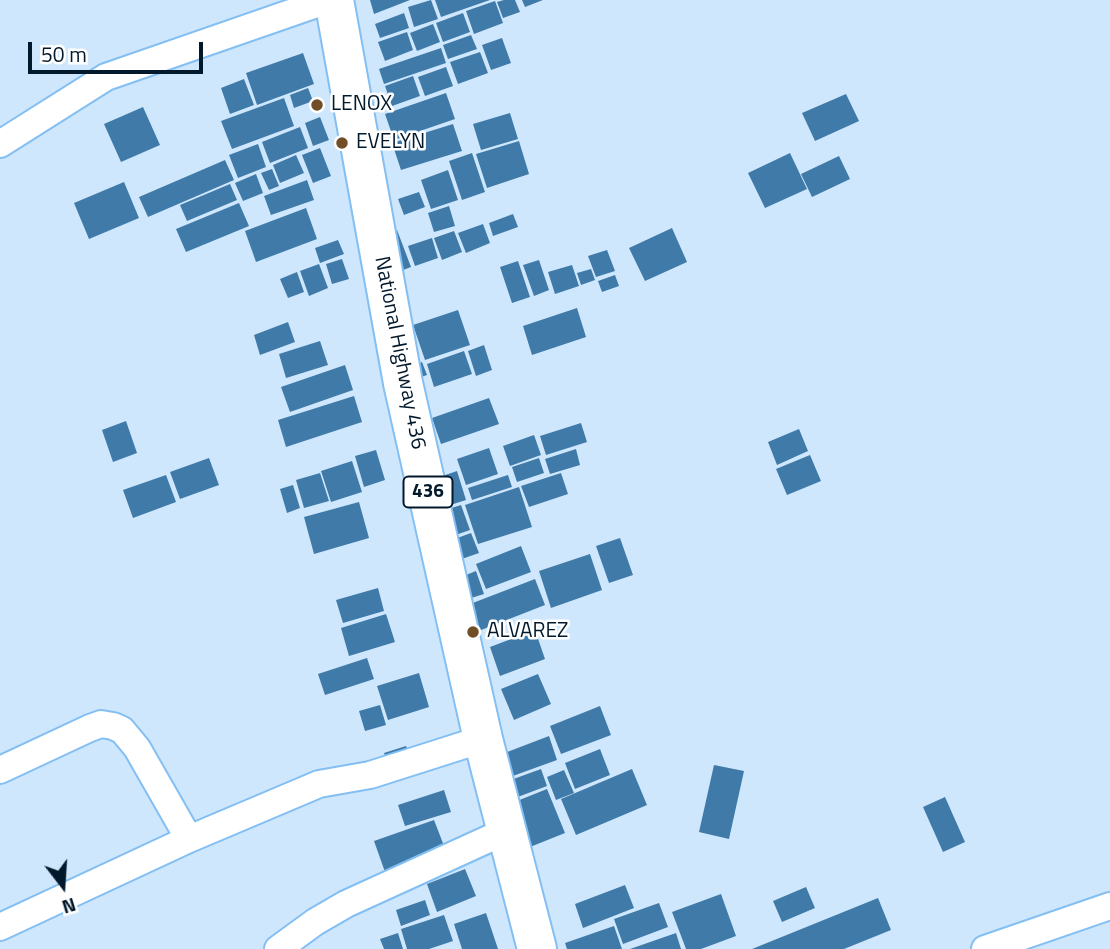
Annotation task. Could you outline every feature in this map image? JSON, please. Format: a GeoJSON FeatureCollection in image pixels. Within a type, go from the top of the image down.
{"type":"FeatureCollection","features":[{"type":"Feature","properties":{"kind":"main road","name":"National Highway 436"},"geometry":{"type":"LineString","coordinates":[[334,0],[403,383],[483,739],[537,949]]}},
{"type":"Feature","properties":{"kind":"street"},"geometry":{"type":"LineString","coordinates":[[0,144],[106,77],[328,0]]}},
{"type":"Feature","properties":{"kind":"street"},"geometry":{"type":"LineString","coordinates":[[0,770],[90,728],[102,724],[113,726],[122,730],[137,748],[189,839]]}},
{"type":"Feature","properties":{"kind":"street"},"geometry":{"type":"LineString","coordinates":[[0,927],[189,839],[319,785],[370,775],[483,739]]}},
{"type":"Feature","properties":{"kind":"street"},"geometry":{"type":"LineString","coordinates":[[278,949],[346,904],[506,831]]}},
{"type":"Feature","properties":{"kind":"street"},"geometry":{"type":"LineString","coordinates":[[985,949],[1110,905]]}},
{"type":"Feature","properties":{"kind":"building"},"geometry":{"type":"Polygon","coordinates":[[[370,0],[410,0],[374,14],[370,0]]]}},
{"type":"Feature","properties":{"kind":"building"},"geometry":{"type":"Polygon","coordinates":[[[431,0],[438,19],[414,27],[408,7],[431,0]]]}},
{"type":"Feature","properties":{"kind":"building"},"geometry":{"type":"Polygon","coordinates":[[[435,0],[490,0],[441,17],[435,0]]]}},
{"type":"Feature","properties":{"kind":"building"},"geometry":{"type":"Polygon","coordinates":[[[515,0],[520,12],[503,18],[497,2],[515,0]]]}},
{"type":"Feature","properties":{"kind":"building"},"geometry":{"type":"Polygon","coordinates":[[[522,0],[543,0],[525,7],[522,0]]]}},
{"type":"Feature","properties":{"kind":"building"},"geometry":{"type":"Polygon","coordinates":[[[495,1],[503,23],[474,34],[466,11],[495,1]]]}},
{"type":"Feature","properties":{"kind":"building"},"geometry":{"type":"Polygon","coordinates":[[[404,13],[409,28],[380,38],[375,24],[404,13]]]}},
{"type":"Feature","properties":{"kind":"building"},"geometry":{"type":"Polygon","coordinates":[[[463,13],[470,32],[443,42],[436,23],[463,13]]]}},
{"type":"Feature","properties":{"kind":"building"},"geometry":{"type":"Polygon","coordinates":[[[433,24],[440,42],[417,51],[410,33],[433,24]]]}},
{"type":"Feature","properties":{"kind":"building"},"geometry":{"type":"Polygon","coordinates":[[[407,32],[413,50],[385,61],[378,42],[407,32]]]}},
{"type":"Feature","properties":{"kind":"building"},"geometry":{"type":"Polygon","coordinates":[[[471,35],[477,49],[448,59],[443,45],[471,35]]]}},
{"type":"Feature","properties":{"kind":"building"},"geometry":{"type":"Polygon","coordinates":[[[502,38],[511,63],[491,70],[482,45],[502,38]]]}},
{"type":"Feature","properties":{"kind":"building"},"geometry":{"type":"Polygon","coordinates":[[[441,48],[446,63],[384,84],[379,69],[441,48]]]}},
{"type":"Feature","properties":{"kind":"building"},"geometry":{"type":"Polygon","coordinates":[[[480,52],[488,73],[458,84],[450,62],[480,52]]]}},
{"type":"Feature","properties":{"kind":"building"},"geometry":{"type":"Polygon","coordinates":[[[303,53],[314,84],[257,105],[246,73],[303,53]]]}},
{"type":"Feature","properties":{"kind":"building"},"geometry":{"type":"Polygon","coordinates":[[[446,67],[453,86],[425,96],[418,77],[446,67]]]}},
{"type":"Feature","properties":{"kind":"building"},"geometry":{"type":"Polygon","coordinates":[[[413,76],[420,96],[392,106],[385,86],[413,76]]]}},
{"type":"Feature","properties":{"kind":"building"},"geometry":{"type":"Polygon","coordinates":[[[244,79],[254,105],[230,114],[221,88],[244,79]]]}},
{"type":"Feature","properties":{"kind":"building"},"geometry":{"type":"Polygon","coordinates":[[[308,88],[313,101],[294,108],[290,95],[308,88]]]}},
{"type":"Feature","properties":{"kind":"building"},"geometry":{"type":"Polygon","coordinates":[[[446,93],[455,119],[394,140],[385,114],[446,93]]]}},
{"type":"Feature","properties":{"kind":"building"},"geometry":{"type":"Polygon","coordinates":[[[846,94],[859,121],[815,141],[802,113],[846,94]]]}},
{"type":"Feature","properties":{"kind":"building"},"geometry":{"type":"Polygon","coordinates":[[[284,98],[294,126],[232,149],[221,121],[284,98]]]}},
{"type":"Feature","properties":{"kind":"building"},"geometry":{"type":"Polygon","coordinates":[[[143,107],[160,145],[121,162],[104,124],[143,107]]]}},
{"type":"Feature","properties":{"kind":"building"},"geometry":{"type":"Polygon","coordinates":[[[510,113],[518,139],[481,150],[473,124],[510,113]]]}},
{"type":"Feature","properties":{"kind":"building"},"geometry":{"type":"Polygon","coordinates":[[[320,117],[329,140],[313,146],[305,123],[320,117]]]}},
{"type":"Feature","properties":{"kind":"building"},"geometry":{"type":"Polygon","coordinates":[[[453,124],[462,151],[401,170],[392,143],[453,124]]]}},
{"type":"Feature","properties":{"kind":"building"},"geometry":{"type":"Polygon","coordinates":[[[300,127],[308,148],[270,163],[262,142],[300,127]]]}},
{"type":"Feature","properties":{"kind":"building"},"geometry":{"type":"Polygon","coordinates":[[[519,141],[529,174],[487,188],[476,154],[519,141]]]}},
{"type":"Feature","properties":{"kind":"building"},"geometry":{"type":"Polygon","coordinates":[[[258,144],[266,167],[238,178],[229,155],[258,144]]]}},
{"type":"Feature","properties":{"kind":"building"},"geometry":{"type":"Polygon","coordinates":[[[320,148],[331,176],[313,183],[302,155],[320,148]]]}},
{"type":"Feature","properties":{"kind":"building"},"geometry":{"type":"Polygon","coordinates":[[[472,153],[485,192],[462,200],[449,161],[472,153]]]}},
{"type":"Feature","properties":{"kind":"building"},"geometry":{"type":"Polygon","coordinates":[[[790,153],[807,189],[765,208],[748,173],[790,153]]]}},
{"type":"Feature","properties":{"kind":"building"},"geometry":{"type":"Polygon","coordinates":[[[296,155],[304,173],[280,183],[273,165],[296,155]]]}},
{"type":"Feature","properties":{"kind":"building"},"geometry":{"type":"Polygon","coordinates":[[[839,156],[850,179],[812,197],[801,174],[839,156]]]}},
{"type":"Feature","properties":{"kind":"building"},"geometry":{"type":"Polygon","coordinates":[[[225,160],[234,180],[148,217],[139,197],[225,160]]]}},
{"type":"Feature","properties":{"kind":"building"},"geometry":{"type":"Polygon","coordinates":[[[272,169],[279,186],[269,190],[261,173],[272,169]]]}},
{"type":"Feature","properties":{"kind":"building"},"geometry":{"type":"Polygon","coordinates":[[[448,170],[458,200],[431,209],[421,180],[448,170]]]}},
{"type":"Feature","properties":{"kind":"building"},"geometry":{"type":"Polygon","coordinates":[[[256,174],[263,193],[243,201],[235,183],[256,174]]]}},
{"type":"Feature","properties":{"kind":"building"},"geometry":{"type":"Polygon","coordinates":[[[307,180],[314,200],[271,215],[264,196],[307,180]]]}},
{"type":"Feature","properties":{"kind":"building"},"geometry":{"type":"Polygon","coordinates":[[[124,182],[139,218],[89,239],[74,203],[124,182]]]}},
{"type":"Feature","properties":{"kind":"building"},"geometry":{"type":"Polygon","coordinates":[[[230,184],[237,200],[187,221],[180,205],[230,184]]]}},
{"type":"Feature","properties":{"kind":"building"},"geometry":{"type":"Polygon","coordinates":[[[419,192],[425,207],[404,215],[398,199],[419,192]]]}},
{"type":"Feature","properties":{"kind":"building"},"geometry":{"type":"Polygon","coordinates":[[[239,203],[249,226],[186,252],[176,229],[239,203]]]}},
{"type":"Feature","properties":{"kind":"building"},"geometry":{"type":"Polygon","coordinates":[[[449,206],[455,226],[434,232],[428,213],[449,206]]]}},
{"type":"Feature","properties":{"kind":"building"},"geometry":{"type":"Polygon","coordinates":[[[306,208],[317,239],[256,262],[245,231],[306,208]]]}},
{"type":"Feature","properties":{"kind":"building"},"geometry":{"type":"Polygon","coordinates":[[[513,214],[518,227],[493,236],[489,223],[513,214]]]}},
{"type":"Feature","properties":{"kind":"building"},"geometry":{"type":"Polygon","coordinates":[[[483,224],[490,243],[466,253],[458,233],[483,224]]]}},
{"type":"Feature","properties":{"kind":"building"},"geometry":{"type":"Polygon","coordinates":[[[672,228],[687,262],[645,281],[629,248],[672,228]]]}},
{"type":"Feature","properties":{"kind":"building"},"geometry":{"type":"Polygon","coordinates":[[[397,230],[411,267],[398,272],[384,234],[397,230]]]}},
{"type":"Feature","properties":{"kind":"building"},"geometry":{"type":"Polygon","coordinates":[[[454,231],[462,252],[442,260],[434,238],[454,231]]]}},
{"type":"Feature","properties":{"kind":"building"},"geometry":{"type":"Polygon","coordinates":[[[432,238],[438,258],[415,266],[408,246],[432,238]]]}},
{"type":"Feature","properties":{"kind":"building"},"geometry":{"type":"Polygon","coordinates":[[[338,240],[344,254],[320,263],[315,248],[338,240]]]}},
{"type":"Feature","properties":{"kind":"building"},"geometry":{"type":"Polygon","coordinates":[[[607,250],[615,271],[596,277],[588,256],[607,250]]]}},
{"type":"Feature","properties":{"kind":"building"},"geometry":{"type":"Polygon","coordinates":[[[342,259],[349,279],[332,284],[326,264],[342,259]]]}},
{"type":"Feature","properties":{"kind":"building"},"geometry":{"type":"Polygon","coordinates":[[[539,260],[549,290],[534,296],[523,265],[539,260]]]}},
{"type":"Feature","properties":{"kind":"building"},"geometry":{"type":"Polygon","coordinates":[[[518,261],[530,297],[512,303],[500,267],[518,261]]]}},
{"type":"Feature","properties":{"kind":"building"},"geometry":{"type":"Polygon","coordinates":[[[319,264],[328,288],[309,296],[300,271],[319,264]]]}},
{"type":"Feature","properties":{"kind":"building"},"geometry":{"type":"Polygon","coordinates":[[[572,265],[579,286],[555,294],[548,272],[572,265]]]}},
{"type":"Feature","properties":{"kind":"building"},"geometry":{"type":"Polygon","coordinates":[[[591,269],[595,280],[581,285],[577,273],[591,269]]]}},
{"type":"Feature","properties":{"kind":"building"},"geometry":{"type":"Polygon","coordinates":[[[297,272],[304,292],[288,298],[280,279],[297,272]]]}},
{"type":"Feature","properties":{"kind":"building"},"geometry":{"type":"Polygon","coordinates":[[[615,275],[619,286],[602,292],[598,281],[615,275]]]}},
{"type":"Feature","properties":{"kind":"building"},"geometry":{"type":"Polygon","coordinates":[[[577,308],[586,337],[532,355],[523,326],[577,308]]]}},
{"type":"Feature","properties":{"kind":"building"},"geometry":{"type":"Polygon","coordinates":[[[458,310],[470,345],[425,360],[413,325],[458,310]]]}},
{"type":"Feature","properties":{"kind":"building"},"geometry":{"type":"Polygon","coordinates":[[[288,322],[295,342],[260,355],[254,335],[288,322]]]}},
{"type":"Feature","properties":{"kind":"building"},"geometry":{"type":"Polygon","coordinates":[[[320,341],[328,365],[286,378],[279,354],[320,341]]]}},
{"type":"Feature","properties":{"kind":"building"},"geometry":{"type":"Polygon","coordinates":[[[484,345],[492,370],[476,376],[468,351],[484,345]]]}},
{"type":"Feature","properties":{"kind":"building"},"geometry":{"type":"Polygon","coordinates":[[[464,351],[472,374],[434,387],[427,364],[464,351]]]}},
{"type":"Feature","properties":{"kind":"building"},"geometry":{"type":"Polygon","coordinates":[[[422,362],[427,375],[415,379],[411,366],[422,362]]]}},
{"type":"Feature","properties":{"kind":"building"},"geometry":{"type":"Polygon","coordinates":[[[345,365],[353,390],[290,412],[281,387],[345,365]]]}},
{"type":"Feature","properties":{"kind":"building"},"geometry":{"type":"Polygon","coordinates":[[[354,396],[362,422],[286,447],[278,420],[354,396]]]}},
{"type":"Feature","properties":{"kind":"building"},"geometry":{"type":"Polygon","coordinates":[[[489,398],[499,424],[441,444],[432,418],[489,398]]]}},
{"type":"Feature","properties":{"kind":"building"},"geometry":{"type":"Polygon","coordinates":[[[126,421],[137,453],[113,462],[102,430],[126,421]]]}},
{"type":"Feature","properties":{"kind":"building"},"geometry":{"type":"Polygon","coordinates":[[[581,423],[587,442],[546,455],[540,436],[581,423]]]}},
{"type":"Feature","properties":{"kind":"building"},"geometry":{"type":"Polygon","coordinates":[[[799,429],[808,451],[777,465],[768,442],[799,429]]]}},
{"type":"Feature","properties":{"kind":"building"},"geometry":{"type":"Polygon","coordinates":[[[534,435],[541,455],[510,466],[503,446],[534,435]]]}},
{"type":"Feature","properties":{"kind":"building"},"geometry":{"type":"Polygon","coordinates":[[[489,448],[498,474],[466,485],[457,459],[489,448]]]}},
{"type":"Feature","properties":{"kind":"building"},"geometry":{"type":"Polygon","coordinates":[[[576,449],[580,465],[550,474],[545,459],[576,449]]]}},
{"type":"Feature","properties":{"kind":"building"},"geometry":{"type":"Polygon","coordinates":[[[376,450],[385,480],[364,487],[355,456],[376,450]]]}},
{"type":"Feature","properties":{"kind":"building"},"geometry":{"type":"Polygon","coordinates":[[[810,455],[821,481],[787,495],[776,469],[810,455]]]}},
{"type":"Feature","properties":{"kind":"building"},"geometry":{"type":"Polygon","coordinates":[[[209,458],[219,485],[180,499],[170,472],[209,458]]]}},
{"type":"Feature","properties":{"kind":"building"},"geometry":{"type":"Polygon","coordinates":[[[539,458],[544,473],[517,482],[512,467],[539,458]]]}},
{"type":"Feature","properties":{"kind":"building"},"geometry":{"type":"Polygon","coordinates":[[[352,461],[362,492],[331,502],[321,471],[352,461]]]}},
{"type":"Feature","properties":{"kind":"building"},"geometry":{"type":"Polygon","coordinates":[[[457,471],[466,500],[444,507],[434,479],[457,471]]]}},
{"type":"Feature","properties":{"kind":"building"},"geometry":{"type":"Polygon","coordinates":[[[320,473],[329,501],[304,508],[296,480],[320,473]]]}},
{"type":"Feature","properties":{"kind":"building"},"geometry":{"type":"Polygon","coordinates":[[[561,473],[568,494],[529,507],[521,486],[561,473]]]}},
{"type":"Feature","properties":{"kind":"building"},"geometry":{"type":"Polygon","coordinates":[[[166,475],[176,502],[133,518],[123,490],[166,475]]]}},
{"type":"Feature","properties":{"kind":"building"},"geometry":{"type":"Polygon","coordinates":[[[508,475],[512,487],[472,500],[468,488],[508,475]]]}},
{"type":"Feature","properties":{"kind":"building"},"geometry":{"type":"Polygon","coordinates":[[[293,485],[300,508],[287,513],[280,489],[293,485]]]}},
{"type":"Feature","properties":{"kind":"building"},"geometry":{"type":"Polygon","coordinates":[[[519,487],[532,527],[478,544],[465,505],[519,487]]]}},
{"type":"Feature","properties":{"kind":"building"},"geometry":{"type":"Polygon","coordinates":[[[359,502],[369,538],[314,554],[304,517],[359,502]]]}},
{"type":"Feature","properties":{"kind":"building"},"geometry":{"type":"Polygon","coordinates":[[[461,505],[470,530],[447,538],[439,512],[461,505]]]}},
{"type":"Feature","properties":{"kind":"building"},"geometry":{"type":"Polygon","coordinates":[[[471,533],[479,553],[456,561],[449,541],[471,533]]]}},
{"type":"Feature","properties":{"kind":"building"},"geometry":{"type":"Polygon","coordinates":[[[620,538],[633,575],[609,583],[596,546],[620,538]]]}},
{"type":"Feature","properties":{"kind":"building"},"geometry":{"type":"Polygon","coordinates":[[[521,546],[531,572],[486,589],[476,564],[521,546]]]}},
{"type":"Feature","properties":{"kind":"building"},"geometry":{"type":"Polygon","coordinates":[[[590,554],[602,590],[551,608],[539,571],[590,554]]]}},
{"type":"Feature","properties":{"kind":"building"},"geometry":{"type":"Polygon","coordinates":[[[476,571],[484,594],[468,599],[461,577],[476,571]]]}},
{"type":"Feature","properties":{"kind":"building"},"geometry":{"type":"Polygon","coordinates":[[[535,579],[545,605],[476,632],[465,606],[535,579]]]}},
{"type":"Feature","properties":{"kind":"building"},"geometry":{"type":"Polygon","coordinates":[[[378,588],[384,611],[343,623],[336,600],[378,588]]]}},
{"type":"Feature","properties":{"kind":"building"},"geometry":{"type":"Polygon","coordinates":[[[386,614],[395,642],[349,656],[341,628],[386,614]]]}},
{"type":"Feature","properties":{"kind":"building"},"geometry":{"type":"Polygon","coordinates":[[[535,630],[545,659],[500,676],[490,647],[535,630]]]}},
{"type":"Feature","properties":{"kind":"building"},"geometry":{"type":"Polygon","coordinates":[[[367,658],[374,679],[325,695],[318,674],[367,658]]]}},
{"type":"Feature","properties":{"kind":"building"},"geometry":{"type":"Polygon","coordinates":[[[419,673],[429,707],[388,720],[377,686],[419,673]]]}},
{"type":"Feature","properties":{"kind":"building"},"geometry":{"type":"Polygon","coordinates":[[[538,674],[551,704],[514,720],[501,689],[538,674]]]}},
{"type":"Feature","properties":{"kind":"building"},"geometry":{"type":"Polygon","coordinates":[[[380,705],[386,725],[365,731],[359,711],[380,705]]]}},
{"type":"Feature","properties":{"kind":"building"},"geometry":{"type":"Polygon","coordinates":[[[600,706],[611,735],[561,754],[550,726],[600,706]]]}},
{"type":"Feature","properties":{"kind":"building"},"geometry":{"type":"Polygon","coordinates":[[[549,736],[557,760],[510,777],[502,754],[549,736]]]}},
{"type":"Feature","properties":{"kind":"building"},"geometry":{"type":"Polygon","coordinates":[[[406,746],[410,756],[388,764],[384,753],[406,746]]]}},
{"type":"Feature","properties":{"kind":"building"},"geometry":{"type":"Polygon","coordinates":[[[600,749],[610,775],[575,789],[565,763],[600,749]]]}},
{"type":"Feature","properties":{"kind":"building"},"geometry":{"type":"Polygon","coordinates":[[[714,765],[744,771],[729,839],[699,832],[714,765]]]}},
{"type":"Feature","properties":{"kind":"building"},"geometry":{"type":"Polygon","coordinates":[[[541,769],[547,786],[515,798],[508,781],[541,769]]]}},
{"type":"Feature","properties":{"kind":"building"},"geometry":{"type":"Polygon","coordinates":[[[632,769],[647,805],[576,835],[561,799],[632,769]]]}},
{"type":"Feature","properties":{"kind":"building"},"geometry":{"type":"Polygon","coordinates":[[[564,770],[574,793],[556,800],[547,777],[564,770]]]}},
{"type":"Feature","properties":{"kind":"building"},"geometry":{"type":"Polygon","coordinates":[[[547,789],[565,833],[530,847],[512,803],[547,789]]]}},
{"type":"Feature","properties":{"kind":"building"},"geometry":{"type":"Polygon","coordinates":[[[444,790],[451,812],[405,826],[398,805],[444,790]]]}},
{"type":"Feature","properties":{"kind":"building"},"geometry":{"type":"Polygon","coordinates":[[[945,797],[965,842],[943,852],[923,807],[945,797]]]}},
{"type":"Feature","properties":{"kind":"building"},"geometry":{"type":"Polygon","coordinates":[[[434,820],[446,851],[385,872],[374,841],[434,820]]]}},
{"type":"Feature","properties":{"kind":"building"},"geometry":{"type":"Polygon","coordinates":[[[465,869],[476,896],[437,912],[427,884],[465,869]]]}},
{"type":"Feature","properties":{"kind":"building"},"geometry":{"type":"Polygon","coordinates":[[[625,885],[634,908],[583,928],[575,904],[625,885]]]}},
{"type":"Feature","properties":{"kind":"building"},"geometry":{"type":"Polygon","coordinates":[[[806,887],[815,908],[782,922],[773,901],[806,887]]]}},
{"type":"Feature","properties":{"kind":"building"},"geometry":{"type":"Polygon","coordinates":[[[721,894],[736,936],[701,949],[686,949],[672,912],[721,894]]]}},
{"type":"Feature","properties":{"kind":"building"},"geometry":{"type":"Polygon","coordinates":[[[878,898],[891,930],[844,949],[752,949],[878,898]]]}},
{"type":"Feature","properties":{"kind":"building"},"geometry":{"type":"Polygon","coordinates":[[[425,900],[430,915],[401,926],[396,910],[425,900]]]}},
{"type":"Feature","properties":{"kind":"building"},"geometry":{"type":"Polygon","coordinates":[[[659,903],[668,927],[623,944],[614,919],[659,903]]]}},
{"type":"Feature","properties":{"kind":"building"},"geometry":{"type":"Polygon","coordinates":[[[486,913],[498,949],[462,949],[454,924],[486,913]]]}},
{"type":"Feature","properties":{"kind":"building"},"geometry":{"type":"Polygon","coordinates":[[[444,915],[453,941],[429,949],[407,949],[401,929],[444,915]]]}},
{"type":"Feature","properties":{"kind":"building"},"geometry":{"type":"Polygon","coordinates":[[[614,926],[622,949],[567,949],[565,943],[614,926]]]}},
{"type":"Feature","properties":{"kind":"building"},"geometry":{"type":"Polygon","coordinates":[[[398,933],[403,949],[384,949],[380,939],[398,933]]]}},
{"type":"Feature","properties":{"kind":"building"},"geometry":{"type":"Polygon","coordinates":[[[676,933],[681,949],[630,949],[676,933]]]}},
{"type":"Feature","properties":{"kind":"place","name":"LENOX"},"geometry":{"type":"Point","coordinates":[317,105]}},
{"type":"Feature","properties":{"kind":"place","name":"EVELYN"},"geometry":{"type":"Point","coordinates":[342,143]}},
{"type":"Feature","properties":{"kind":"place","name":"ALVAREZ"},"geometry":{"type":"Point","coordinates":[473,632]}}]}
